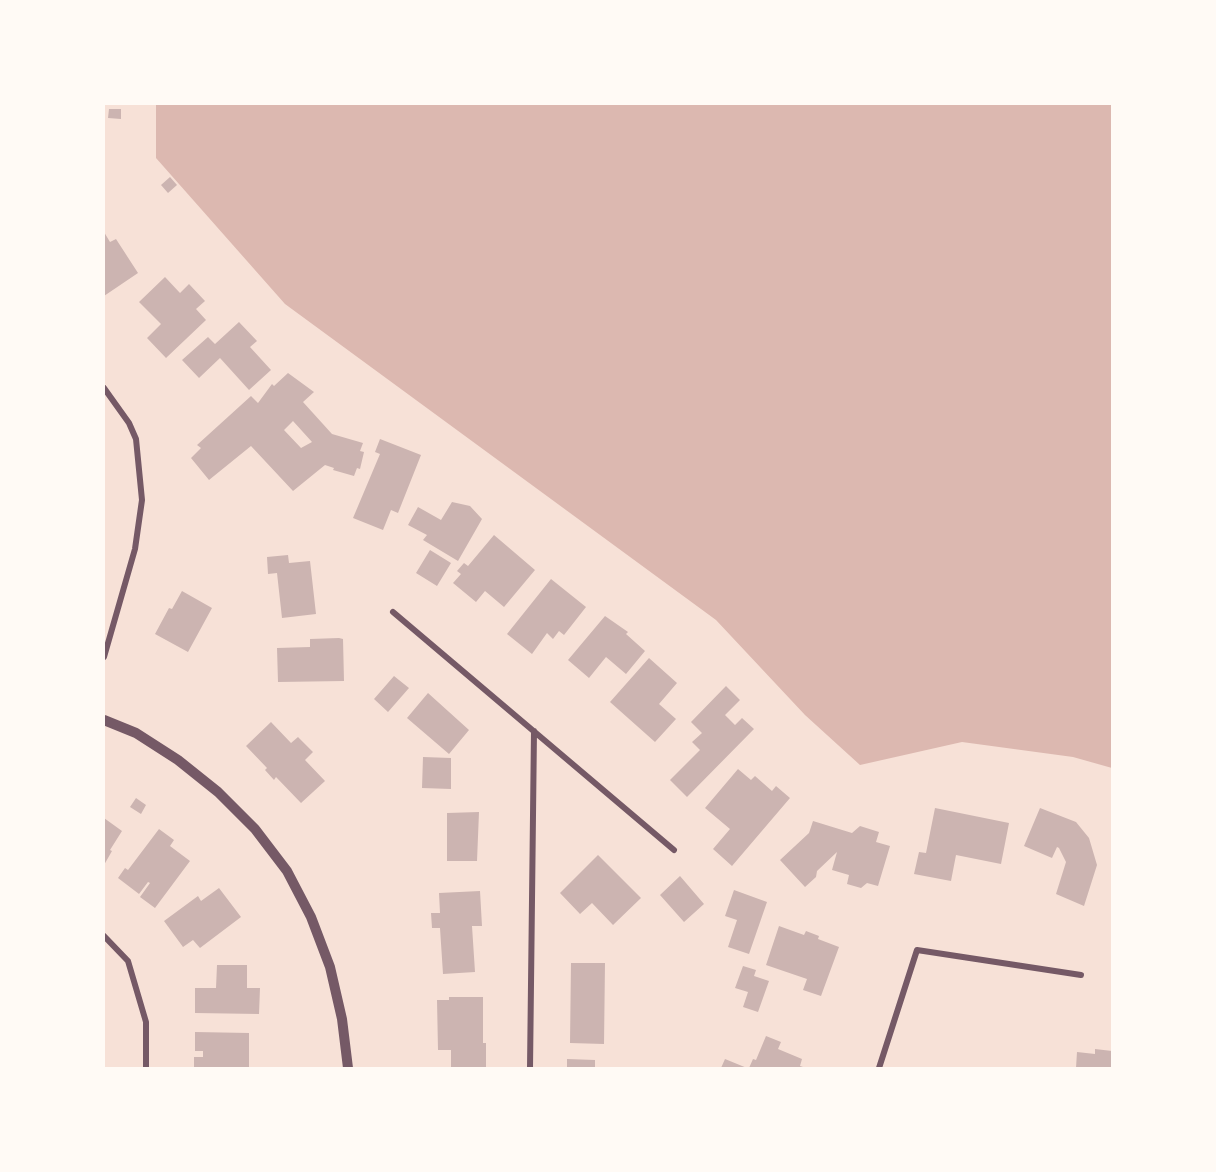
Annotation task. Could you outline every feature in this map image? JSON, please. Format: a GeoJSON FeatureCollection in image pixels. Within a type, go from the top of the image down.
{"type":"FeatureCollection","features":[{"type":"Feature","properties":{"kind":"street"},"geometry":{"type":"LineString","coordinates":[[104,388],[129,423],[136,439],[141,470],[142,500],[135,549],[104,657]]}},
{"type":"Feature","properties":{"kind":"street"},"geometry":{"type":"LineString","coordinates":[[393,612],[674,850]]}},
{"type":"Feature","properties":{"kind":"street"},"geometry":{"type":"LineString","coordinates":[[104,720],[136,733],[178,760],[218,792],[255,829],[287,871],[311,917],[330,967],[342,1019],[348,1068]]}},
{"type":"Feature","properties":{"kind":"street"},"geometry":{"type":"LineString","coordinates":[[530,1068],[534,731]]}},
{"type":"Feature","properties":{"kind":"street"},"geometry":{"type":"LineString","coordinates":[[104,936],[128,962],[146,1022],[146,1068]]}},
{"type":"Feature","properties":{"kind":"street"},"geometry":{"type":"LineString","coordinates":[[879,1068],[917,950],[1081,975]]}},
{"type":"Feature","properties":{"kind":"shaded area"},"geometry":{"type":"Polygon","coordinates":[[[156,104],[1112,104],[1112,768],[1073,757],[962,742],[860,765],[805,715],[716,620],[285,304],[156,158],[156,104]]]}},
{"type":"Feature","properties":{"kind":"building"},"geometry":{"type":"Polygon","coordinates":[[[109,109],[121,109],[121,119],[108,118],[109,109]]]}},
{"type":"Feature","properties":{"kind":"building"},"geometry":{"type":"Polygon","coordinates":[[[170,177],[177,185],[168,193],[161,185],[170,177]]]}},
{"type":"Feature","properties":{"kind":"building"},"geometry":{"type":"Polygon","coordinates":[[[104,232],[110,242],[116,239],[138,273],[104,296],[104,232]]]}},
{"type":"Feature","properties":{"kind":"building"},"geometry":{"type":"Polygon","coordinates":[[[165,277],[180,293],[189,284],[205,301],[196,309],[206,320],[166,358],[147,338],[161,324],[139,302],[165,277]]]}},
{"type":"Feature","properties":{"kind":"building"},"geometry":{"type":"Polygon","coordinates":[[[239,322],[257,341],[250,347],[271,370],[249,390],[220,358],[199,378],[182,360],[208,337],[215,344],[239,322]]]}},
{"type":"Feature","properties":{"kind":"building"},"geometry":{"type":"Polygon","coordinates":[[[288,373],[314,392],[303,402],[332,434],[363,443],[360,451],[364,452],[360,469],[357,468],[354,476],[333,470],[334,468],[325,465],[293,491],[251,446],[209,480],[191,458],[201,448],[197,445],[251,396],[258,403],[272,384],[274,386],[288,373]],[[293,421],[284,430],[301,448],[312,442],[293,421]]]}},
{"type":"Feature","properties":{"kind":"building"},"geometry":{"type":"Polygon","coordinates":[[[380,439],[421,455],[398,513],[391,510],[383,530],[353,518],[380,454],[375,452],[380,439]]]}},
{"type":"Feature","properties":{"kind":"building"},"geometry":{"type":"Polygon","coordinates":[[[452,502],[470,506],[482,519],[458,561],[423,540],[427,535],[408,525],[418,507],[441,520],[452,502]]]}},
{"type":"Feature","properties":{"kind":"building"},"geometry":{"type":"Polygon","coordinates":[[[494,535],[535,570],[504,607],[485,591],[476,602],[453,583],[461,574],[457,571],[464,563],[468,566],[494,535]]]}},
{"type":"Feature","properties":{"kind":"building"},"geometry":{"type":"Polygon","coordinates":[[[430,550],[451,563],[437,586],[416,573],[430,550]]]}},
{"type":"Feature","properties":{"kind":"building"},"geometry":{"type":"Polygon","coordinates":[[[288,555],[289,563],[310,561],[316,614],[282,618],[277,573],[268,574],[267,557],[288,555]]]}},
{"type":"Feature","properties":{"kind":"building"},"geometry":{"type":"Polygon","coordinates":[[[551,579],[586,607],[564,635],[559,631],[553,639],[547,633],[532,654],[507,634],[551,579]]]}},
{"type":"Feature","properties":{"kind":"building"},"geometry":{"type":"Polygon","coordinates":[[[182,591],[212,608],[188,652],[155,634],[169,608],[172,609],[182,591]]]}},
{"type":"Feature","properties":{"kind":"building"},"geometry":{"type":"Polygon","coordinates":[[[605,616],[628,632],[626,634],[645,651],[626,674],[606,657],[589,678],[568,660],[605,616]]]}},
{"type":"Feature","properties":{"kind":"building"},"geometry":{"type":"Polygon","coordinates":[[[310,639],[343,639],[344,681],[278,682],[277,648],[310,647],[310,639]]]}},
{"type":"Feature","properties":{"kind":"building"},"geometry":{"type":"Polygon","coordinates":[[[649,658],[677,683],[659,704],[676,719],[655,742],[610,702],[649,658]]]}},
{"type":"Feature","properties":{"kind":"building"},"geometry":{"type":"Polygon","coordinates":[[[394,676],[409,688],[388,712],[374,699],[394,676]]]}},
{"type":"Feature","properties":{"kind":"building"},"geometry":{"type":"Polygon","coordinates":[[[726,686],[740,700],[725,715],[735,725],[742,718],[754,729],[687,797],[670,780],[700,750],[692,742],[702,733],[691,722],[726,686]]]}},
{"type":"Feature","properties":{"kind":"building"},"geometry":{"type":"Polygon","coordinates":[[[428,693],[469,730],[449,754],[407,718],[428,693]]]}},
{"type":"Feature","properties":{"kind":"building"},"geometry":{"type":"Polygon","coordinates":[[[271,722],[291,743],[298,737],[313,752],[305,760],[325,781],[301,803],[276,777],[274,780],[265,770],[267,768],[246,746],[271,722]]]}},
{"type":"Feature","properties":{"kind":"building"},"geometry":{"type":"Polygon","coordinates":[[[423,757],[451,758],[451,789],[422,788],[423,757]]]}},
{"type":"Feature","properties":{"kind":"building"},"geometry":{"type":"Polygon","coordinates":[[[738,769],[751,780],[755,776],[772,791],[776,786],[790,798],[732,866],[713,849],[730,829],[705,808],[738,769]]]}},
{"type":"Feature","properties":{"kind":"building"},"geometry":{"type":"Polygon","coordinates":[[[136,798],[146,805],[141,814],[130,807],[136,798]]]}},
{"type":"Feature","properties":{"kind":"building"},"geometry":{"type":"Polygon","coordinates":[[[935,808],[1009,823],[1001,864],[956,855],[951,881],[914,874],[919,852],[926,853],[935,808]]]}},
{"type":"Feature","properties":{"kind":"building"},"geometry":{"type":"Polygon","coordinates":[[[1040,808],[1076,822],[1089,838],[1097,865],[1084,906],[1056,894],[1066,862],[1059,848],[1057,847],[1052,858],[1024,846],[1040,808]]]}},
{"type":"Feature","properties":{"kind":"building"},"geometry":{"type":"Polygon","coordinates":[[[479,812],[477,861],[447,861],[447,813],[479,812]]]}},
{"type":"Feature","properties":{"kind":"building"},"geometry":{"type":"Polygon","coordinates":[[[104,818],[122,831],[104,865],[104,818]]]}},
{"type":"Feature","properties":{"kind":"building"},"geometry":{"type":"Polygon","coordinates":[[[813,821],[852,833],[860,826],[879,832],[876,842],[890,846],[878,886],[867,883],[861,888],[847,884],[849,875],[832,870],[837,852],[817,871],[816,877],[805,887],[780,860],[809,833],[813,821]]]}},
{"type":"Feature","properties":{"kind":"building"},"geometry":{"type":"Polygon","coordinates":[[[159,829],[174,840],[170,846],[190,861],[155,908],[140,897],[150,883],[148,882],[139,894],[118,878],[125,868],[128,870],[159,829]]]}},
{"type":"Feature","properties":{"kind":"building"},"geometry":{"type":"Polygon","coordinates":[[[598,855],[641,898],[613,925],[592,903],[580,914],[560,893],[598,855]]]}},
{"type":"Feature","properties":{"kind":"building"},"geometry":{"type":"Polygon","coordinates":[[[680,876],[704,904],[684,922],[660,895],[680,876]]]}},
{"type":"Feature","properties":{"kind":"building"},"geometry":{"type":"Polygon","coordinates":[[[219,888],[241,917],[200,948],[193,940],[183,947],[164,921],[198,896],[201,901],[219,888]]]}},
{"type":"Feature","properties":{"kind":"building"},"geometry":{"type":"Polygon","coordinates":[[[734,890],[767,902],[749,954],[728,947],[737,920],[725,916],[734,890]]]}},
{"type":"Feature","properties":{"kind":"building"},"geometry":{"type":"Polygon","coordinates":[[[480,891],[482,926],[472,926],[475,972],[443,974],[440,928],[432,928],[431,913],[440,913],[439,893],[480,891]]]}},
{"type":"Feature","properties":{"kind":"building"},"geometry":{"type":"Polygon","coordinates":[[[779,926],[804,935],[806,931],[819,936],[818,939],[839,947],[821,996],[803,990],[807,979],[766,965],[779,926]]]}},
{"type":"Feature","properties":{"kind":"building"},"geometry":{"type":"Polygon","coordinates":[[[571,963],[605,963],[604,1044],[570,1043],[571,963]]]}},
{"type":"Feature","properties":{"kind":"building"},"geometry":{"type":"Polygon","coordinates":[[[217,965],[247,965],[247,988],[260,988],[259,1014],[195,1013],[195,988],[216,988],[217,965]]]}},
{"type":"Feature","properties":{"kind":"building"},"geometry":{"type":"Polygon","coordinates":[[[743,966],[756,970],[754,976],[769,981],[758,1012],[743,1007],[748,992],[735,988],[743,966]]]}},
{"type":"Feature","properties":{"kind":"building"},"geometry":{"type":"Polygon","coordinates":[[[449,997],[483,997],[483,1043],[486,1043],[486,1068],[451,1068],[451,1050],[438,1050],[437,1000],[449,1000],[449,997]]]}},
{"type":"Feature","properties":{"kind":"building"},"geometry":{"type":"Polygon","coordinates":[[[195,1032],[249,1033],[249,1068],[194,1068],[194,1057],[203,1057],[203,1051],[195,1051],[195,1032]]]}},
{"type":"Feature","properties":{"kind":"building"},"geometry":{"type":"Polygon","coordinates":[[[766,1036],[781,1042],[778,1049],[802,1059],[800,1066],[806,1068],[749,1068],[753,1059],[756,1060],[766,1036]]]}},
{"type":"Feature","properties":{"kind":"building"},"geometry":{"type":"Polygon","coordinates":[[[1095,1049],[1112,1051],[1112,1068],[1076,1068],[1077,1052],[1095,1054],[1095,1049]]]}},
{"type":"Feature","properties":{"kind":"building"},"geometry":{"type":"Polygon","coordinates":[[[567,1059],[595,1060],[595,1068],[567,1068],[567,1059]]]}},
{"type":"Feature","properties":{"kind":"building"},"geometry":{"type":"Polygon","coordinates":[[[725,1059],[747,1068],[721,1068],[725,1059]]]}}]}
